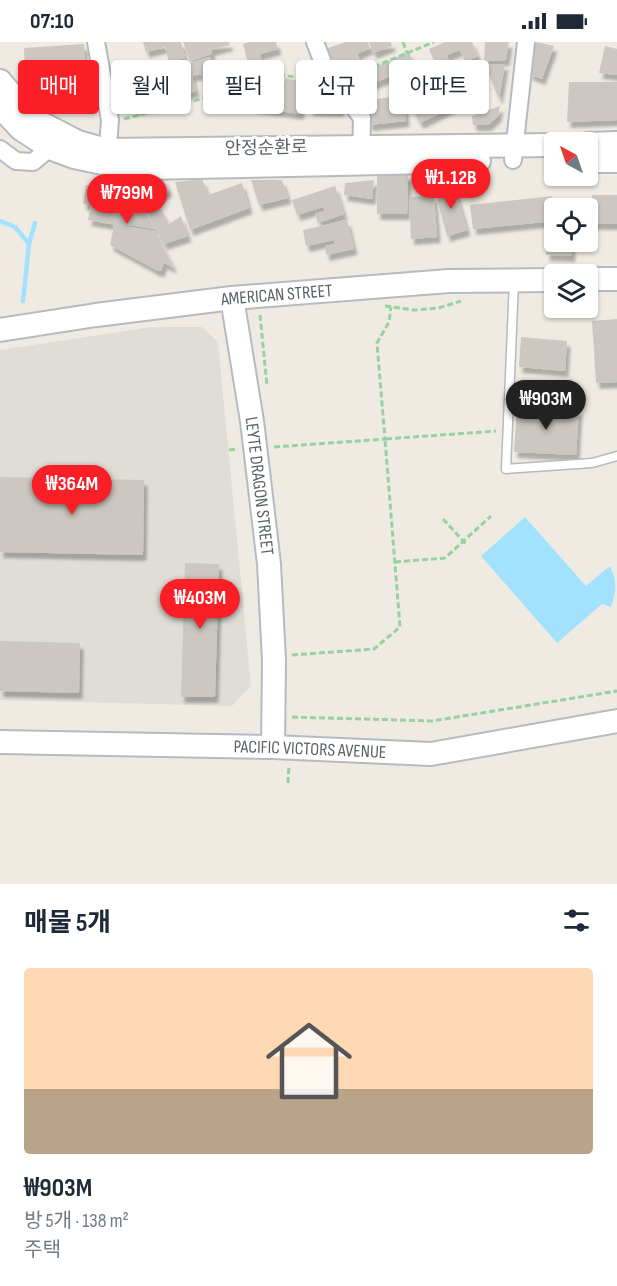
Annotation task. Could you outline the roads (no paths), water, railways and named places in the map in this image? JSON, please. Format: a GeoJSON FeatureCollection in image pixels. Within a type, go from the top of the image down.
{"type":"FeatureCollection","features":[{"type":"Feature","properties":{"kind":"main road"},"geometry":{"type":"LineString","coordinates":[[0,81],[23,108],[43,124],[107,157],[143,168],[361,155],[513,153],[544,147]]}},
{"type":"Feature","properties":{"kind":"main road"},"geometry":{"type":"LineString","coordinates":[[0,107],[21,129],[50,148],[74,157],[107,157]]}},
{"type":"Feature","properties":{"kind":"main road"},"geometry":{"type":"LineString","coordinates":[[598,144],[617,143]]}},
{"type":"Feature","properties":{"kind":"main road"},"geometry":{"type":"LineString","coordinates":[[513,153],[544,158]]}},
{"type":"Feature","properties":{"kind":"main road"},"geometry":{"type":"LineString","coordinates":[[598,161],[617,161]]}},
{"type":"Feature","properties":{"kind":"main road"},"geometry":{"type":"LineString","coordinates":[[598,279],[617,279]]}},
{"type":"Feature","properties":{"kind":"main road","name":"AMERICAN STREET"},"geometry":{"type":"LineString","coordinates":[[0,330],[232,298],[449,281],[544,280]]}},
{"type":"Feature","properties":{"kind":"main road","name":"LEYTE DRAGON STREET"},"geometry":{"type":"LineString","coordinates":[[232,298],[255,448],[269,564],[274,660],[273,747]]}},
{"type":"Feature","properties":{"kind":"main road","name":"PACIFIC VICTORS AVENUE"},"geometry":{"type":"LineString","coordinates":[[0,742],[273,747],[431,754],[617,721]]}},
{"type":"Feature","properties":{"kind":"street"},"geometry":{"type":"LineString","coordinates":[[96,42],[110,120],[107,157]]}},
{"type":"Feature","properties":{"kind":"street"},"geometry":{"type":"LineString","coordinates":[[315,42],[326,71],[362,118],[361,155]]}},
{"type":"Feature","properties":{"kind":"street"},"geometry":{"type":"LineString","coordinates":[[513,153],[526,42]]}},
{"type":"Feature","properties":{"kind":"street"},"geometry":{"type":"LineString","coordinates":[[0,148],[16,161],[33,162],[50,148]]}},
{"type":"Feature","properties":{"kind":"lane"},"geometry":{"type":"LineString","coordinates":[[514,280],[506,469],[592,463],[617,456]]}},
{"type":"Feature","properties":{"kind":"water"},"geometry":{"type":"Polygon","coordinates":[[[525,517],[586,586],[610,566],[614,576],[615,591],[611,607],[602,604],[557,643],[481,556],[525,517]]]}},
{"type":"Feature","properties":{"kind":"waterway"},"geometry":{"type":"LineString","coordinates":[[0,221],[15,227],[29,244]]}},
{"type":"Feature","properties":{"kind":"waterway"},"geometry":{"type":"LineString","coordinates":[[23,301],[29,244],[35,223]]}}]}
